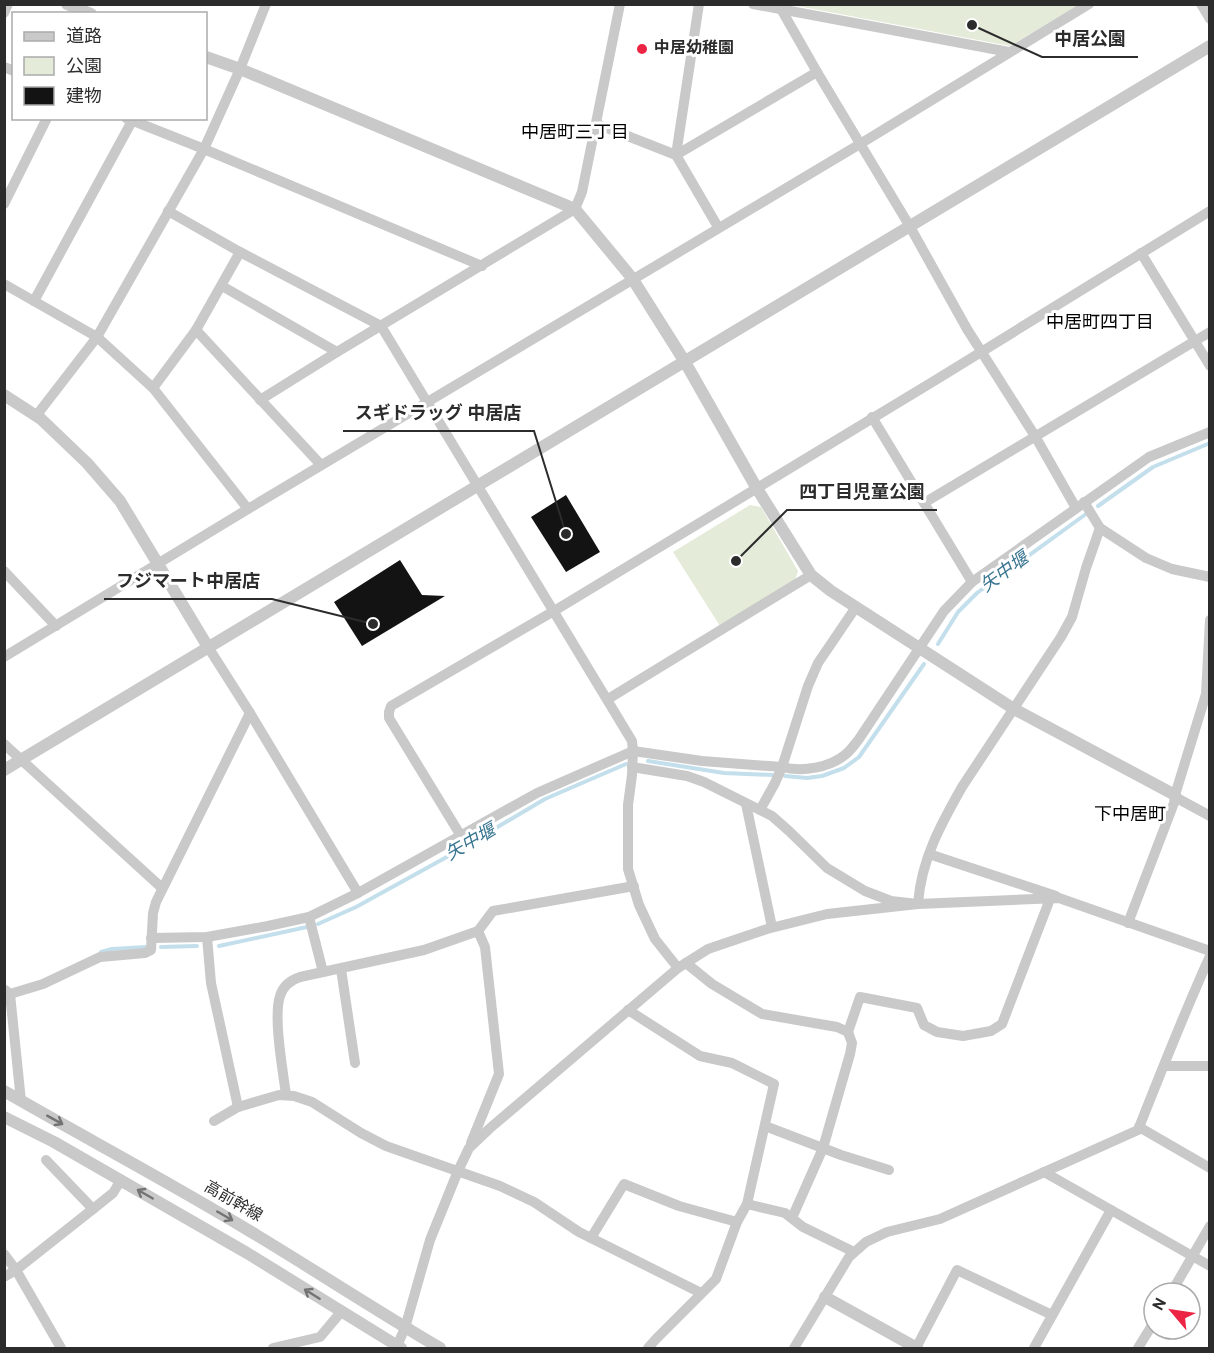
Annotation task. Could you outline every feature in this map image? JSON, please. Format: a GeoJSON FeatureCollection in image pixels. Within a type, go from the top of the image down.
{"type":"FeatureCollection","features":[{"type":"Feature","properties":{"kind":"street"},"geometry":{"type":"LineString","coordinates":[[4,13],[8,4]]}},
{"type":"Feature","properties":{"kind":"street"},"geometry":{"type":"LineString","coordinates":[[66,4],[86,12]]}},
{"type":"Feature","properties":{"kind":"street"},"geometry":{"type":"LineString","coordinates":[[36,416],[98,337],[204,149],[266,4]]}},
{"type":"Feature","properties":{"kind":"street"},"geometry":{"type":"LineString","coordinates":[[260,400],[575,209],[582,192],[597,124],[620,4]]}},
{"type":"Feature","properties":{"kind":"street"},"geometry":{"type":"LineString","coordinates":[[699,4],[676,155],[718,228]]}},
{"type":"Feature","properties":{"kind":"street"},"geometry":{"type":"LineString","coordinates":[[753,4],[782,7],[1009,52]]}},
{"type":"Feature","properties":{"kind":"street"},"geometry":{"type":"LineString","coordinates":[[4,657],[248,508],[860,144],[1089,4]]}},
{"type":"Feature","properties":{"kind":"street"},"geometry":{"type":"LineString","coordinates":[[1201,4],[1209,19]]}},
{"type":"Feature","properties":{"kind":"street"},"geometry":{"type":"LineString","coordinates":[[782,7],[816,72],[909,225],[981,352],[1080,505],[1100,528],[1146,558],[1172,569],[1209,578]]}},
{"type":"Feature","properties":{"kind":"street"},"geometry":{"type":"LineString","coordinates":[[4,770],[1209,46]]}},
{"type":"Feature","properties":{"kind":"street"},"geometry":{"type":"LineString","coordinates":[[207,57],[240,69],[575,209],[632,278],[685,362],[756,487],[811,575],[831,591],[1014,709],[1209,816]]}},
{"type":"Feature","properties":{"kind":"street"},"geometry":{"type":"LineString","coordinates":[[676,155],[816,72]]}},
{"type":"Feature","properties":{"kind":"street"},"geometry":{"type":"LineString","coordinates":[[4,204],[46,120]]}},
{"type":"Feature","properties":{"kind":"street"},"geometry":{"type":"LineString","coordinates":[[34,301],[129,120],[204,149],[482,266]]}},
{"type":"Feature","properties":{"kind":"street"},"geometry":{"type":"LineString","coordinates":[[597,124],[676,155]]}},
{"type":"Feature","properties":{"kind":"street"},"geometry":{"type":"LineString","coordinates":[[168,211],[240,252],[381,326],[632,741],[628,805],[628,869],[639,905],[655,939],[682,966],[762,1014],[837,1027],[848,1032]]}},
{"type":"Feature","properties":{"kind":"street"},"geometry":{"type":"LineString","coordinates":[[461,836],[389,718],[391,706],[554,611],[1209,211]]}},
{"type":"Feature","properties":{"kind":"street"},"geometry":{"type":"LineString","coordinates":[[153,388],[196,330],[240,252]]}},
{"type":"Feature","properties":{"kind":"street"},"geometry":{"type":"LineString","coordinates":[[1141,253],[1209,366]]}},
{"type":"Feature","properties":{"kind":"street"},"geometry":{"type":"LineString","coordinates":[[4,284],[98,337],[153,388],[248,508]]}},
{"type":"Feature","properties":{"kind":"street"},"geometry":{"type":"LineString","coordinates":[[222,286],[337,352]]}},
{"type":"Feature","properties":{"kind":"street"},"geometry":{"type":"LineString","coordinates":[[196,330],[321,465]]}},
{"type":"Feature","properties":{"kind":"street"},"geometry":{"type":"LineString","coordinates":[[924,503],[1209,332]]}},
{"type":"Feature","properties":{"kind":"street"},"geometry":{"type":"LineString","coordinates":[[4,395],[36,416],[87,463],[120,501],[358,893]]}},
{"type":"Feature","properties":{"kind":"street"},"geometry":{"type":"LineString","coordinates":[[872,417],[972,582]]}},
{"type":"Feature","properties":{"kind":"street"},"geometry":{"type":"LineString","coordinates":[[151,938],[207,937],[268,927],[309,917],[358,893],[537,793],[633,751],[793,770],[815,768],[832,762],[845,755],[859,739],[944,611],[972,582],[1149,457],[1209,432]]}},
{"type":"Feature","properties":{"kind":"street"},"geometry":{"type":"LineString","coordinates":[[918,904],[919,890],[929,854],[939,829],[962,787],[1072,617],[1100,528]]}},
{"type":"Feature","properties":{"kind":"street"},"geometry":{"type":"LineString","coordinates":[[4,571],[56,626]]}},
{"type":"Feature","properties":{"kind":"street"},"geometry":{"type":"LineString","coordinates":[[608,699],[811,575]]}},
{"type":"Feature","properties":{"kind":"street"},"geometry":{"type":"LineString","coordinates":[[760,810],[782,767],[818,663],[856,607]]}},
{"type":"Feature","properties":{"kind":"street"},"geometry":{"type":"LineString","coordinates":[[1128,923],[1174,803],[1206,694],[1209,620]]}},
{"type":"Feature","properties":{"kind":"street"},"geometry":{"type":"LineString","coordinates":[[21,1101],[7,992],[43,984],[100,957],[145,953],[151,950],[153,913],[162,888],[250,713]]}},
{"type":"Feature","properties":{"kind":"street"},"geometry":{"type":"LineString","coordinates":[[4,744],[162,888]]}},
{"type":"Feature","properties":{"kind":"street"},"geometry":{"type":"LineString","coordinates":[[632,767],[687,776],[704,782],[772,816],[827,868],[865,891],[891,901],[918,904]]}},
{"type":"Feature","properties":{"kind":"street"},"geometry":{"type":"LineString","coordinates":[[746,804],[772,927]]}},
{"type":"Feature","properties":{"kind":"street"},"geometry":{"type":"LineString","coordinates":[[929,854],[1052,894],[1055,899]]}},
{"type":"Feature","properties":{"kind":"street"},"geometry":{"type":"LineString","coordinates":[[286,1095],[278,1012],[280,996],[291,980],[424,950],[478,931],[493,911],[634,886]]}},
{"type":"Feature","properties":{"kind":"street"},"geometry":{"type":"LineString","coordinates":[[792,1218],[823,1148],[850,1054],[852,1043],[848,1032],[860,998],[917,1008],[924,1025],[937,1032],[963,1036],[991,1031],[1002,1024],[1055,899]]}},
{"type":"Feature","properties":{"kind":"street"},"geometry":{"type":"LineString","coordinates":[[469,1148],[682,966],[708,949],[772,927],[827,914],[918,904],[1055,899],[1128,923],[1209,954],[1138,1130],[940,1219],[886,1232],[866,1242],[849,1257],[794,1348]]}},
{"type":"Feature","properties":{"kind":"street"},"geometry":{"type":"LineString","coordinates":[[309,917],[323,972]]}},
{"type":"Feature","properties":{"kind":"street"},"geometry":{"type":"LineString","coordinates":[[5,1117],[54,1142],[247,1253],[398,1348],[430,1240],[499,1074],[485,946],[478,931]]}},
{"type":"Feature","properties":{"kind":"street"},"geometry":{"type":"LineString","coordinates":[[207,937],[211,983],[238,1107]]}},
{"type":"Feature","properties":{"kind":"street"},"geometry":{"type":"LineString","coordinates":[[341,969],[355,1064]]}},
{"type":"Feature","properties":{"kind":"street"},"geometry":{"type":"LineString","coordinates":[[628,1010],[700,1056],[732,1063],[774,1084],[747,1204],[737,1222],[716,1280],[648,1348]]}},
{"type":"Feature","properties":{"kind":"street"},"geometry":{"type":"LineString","coordinates":[[1165,1066],[1209,1066]]}},
{"type":"Feature","properties":{"kind":"street","name":"高前幹線"},"geometry":{"type":"LineString","coordinates":[[4,1091],[258,1235],[440,1348]]}},
{"type":"Feature","properties":{"kind":"street"},"geometry":{"type":"LineString","coordinates":[[214,1121],[238,1107],[279,1095],[294,1096],[312,1102],[386,1146],[500,1186],[534,1202],[579,1232],[701,1293]]}},
{"type":"Feature","properties":{"kind":"street"},"geometry":{"type":"LineString","coordinates":[[765,1126],[889,1170]]}},
{"type":"Feature","properties":{"kind":"street"},"geometry":{"type":"LineString","coordinates":[[1139,1127],[1209,1168]]}},
{"type":"Feature","properties":{"kind":"street"},"geometry":{"type":"LineString","coordinates":[[46,1160],[93,1209]]}},
{"type":"Feature","properties":{"kind":"street"},"geometry":{"type":"LineString","coordinates":[[1044,1172],[1209,1266]]}},
{"type":"Feature","properties":{"kind":"street"},"geometry":{"type":"LineString","coordinates":[[4,1277],[93,1209],[112,1193],[121,1180]]}},
{"type":"Feature","properties":{"kind":"street"},"geometry":{"type":"LineString","coordinates":[[591,1238],[624,1184],[679,1206],[737,1222]]}},
{"type":"Feature","properties":{"kind":"street"},"geometry":{"type":"LineString","coordinates":[[747,1204],[785,1213],[803,1227],[854,1252]]}},
{"type":"Feature","properties":{"kind":"street"},"geometry":{"type":"LineString","coordinates":[[1034,1348],[1111,1210]]}},
{"type":"Feature","properties":{"kind":"street"},"geometry":{"type":"LineString","coordinates":[[1178,1281],[1209,1226]]}},
{"type":"Feature","properties":{"kind":"street"},"geometry":{"type":"LineString","coordinates":[[4,1254],[16,1270],[61,1348]]}},
{"type":"Feature","properties":{"kind":"street"},"geometry":{"type":"LineString","coordinates":[[825,1297],[916,1348],[957,1270],[1052,1315]]}},
{"type":"Feature","properties":{"kind":"street"},"geometry":{"type":"LineString","coordinates":[[273,1348],[320,1337],[341,1312]]}},
{"type":"Feature","properties":{"kind":"green space"},"geometry":{"type":"Polygon","coordinates":[[[792,5],[1078,5],[1010,46],[792,5]]]}},
{"type":"Feature","properties":{"kind":"green space"},"geometry":{"type":"Polygon","coordinates":[[[750,505],[761,507],[798,571],[795,581],[720,626],[673,552],[750,505]]]}},
{"type":"Feature","properties":{"kind":"building"},"geometry":{"type":"Polygon","coordinates":[[[566,495],[600,552],[566,572],[531,517],[566,495]]]}},
{"type":"Feature","properties":{"kind":"building"},"geometry":{"type":"Polygon","coordinates":[[[400,560],[422,595],[445,596],[362,646],[334,602],[400,560]]]}},
{"type":"Feature","properties":{"kind":"waterway","name":"矢中堰"},"geometry":{"type":"LineString","coordinates":[[1098,506],[1153,467],[1210,443]]}},
{"type":"Feature","properties":{"kind":"waterway","name":"矢中堰"},"geometry":{"type":"LineString","coordinates":[[938,644],[958,612],[977,593],[1086,514]]}},
{"type":"Feature","properties":{"kind":"waterway","name":"矢中堰"},"geometry":{"type":"LineString","coordinates":[[785,776],[807,778],[822,776],[844,768],[859,757],[924,664]]}},
{"type":"Feature","properties":{"kind":"waterway","name":"矢中堰"},"geometry":{"type":"LineString","coordinates":[[648,761],[724,773],[773,775]]}},
{"type":"Feature","properties":{"kind":"waterway","name":"矢中堰"},"geometry":{"type":"LineString","coordinates":[[318,924],[356,907],[445,858],[545,799],[626,764]]}},
{"type":"Feature","properties":{"kind":"waterway","name":"矢中堰"},"geometry":{"type":"LineString","coordinates":[[219,946],[307,927]]}},
{"type":"Feature","properties":{"kind":"waterway","name":"矢中堰"},"geometry":{"type":"LineString","coordinates":[[161,947],[197,946]]}},
{"type":"Feature","properties":{"kind":"waterway","name":"矢中堰"},"geometry":{"type":"LineString","coordinates":[[101,952],[146,947]]}},
{"type":"Feature","properties":{"kind":"place","name":"中居公園"},"geometry":{"type":"Point","coordinates":[972,25]}},
{"type":"Feature","properties":{"kind":"place","name":"中居幼稚園"},"geometry":{"type":"Point","coordinates":[642,49]}},
{"type":"Feature","properties":{"kind":"place","name":"スギドラッグ 中居店"},"geometry":{"type":"Point","coordinates":[566,534]}},
{"type":"Feature","properties":{"kind":"place","name":"四丁目児童公園"},"geometry":{"type":"Point","coordinates":[736,561]}},
{"type":"Feature","properties":{"kind":"place","name":"フジマート中居店"},"geometry":{"type":"Point","coordinates":[373,624]}},
{"type":"Feature","properties":{"kind":"district","name":"中居町三丁目"},"geometry":{"type":"Point","coordinates":[575,133]}},
{"type":"Feature","properties":{"kind":"district","name":"中居町四丁目"},"geometry":{"type":"Point","coordinates":[1100,323]}},
{"type":"Feature","properties":{"kind":"district","name":"下中居町"},"geometry":{"type":"Point","coordinates":[1130,815]}}]}
